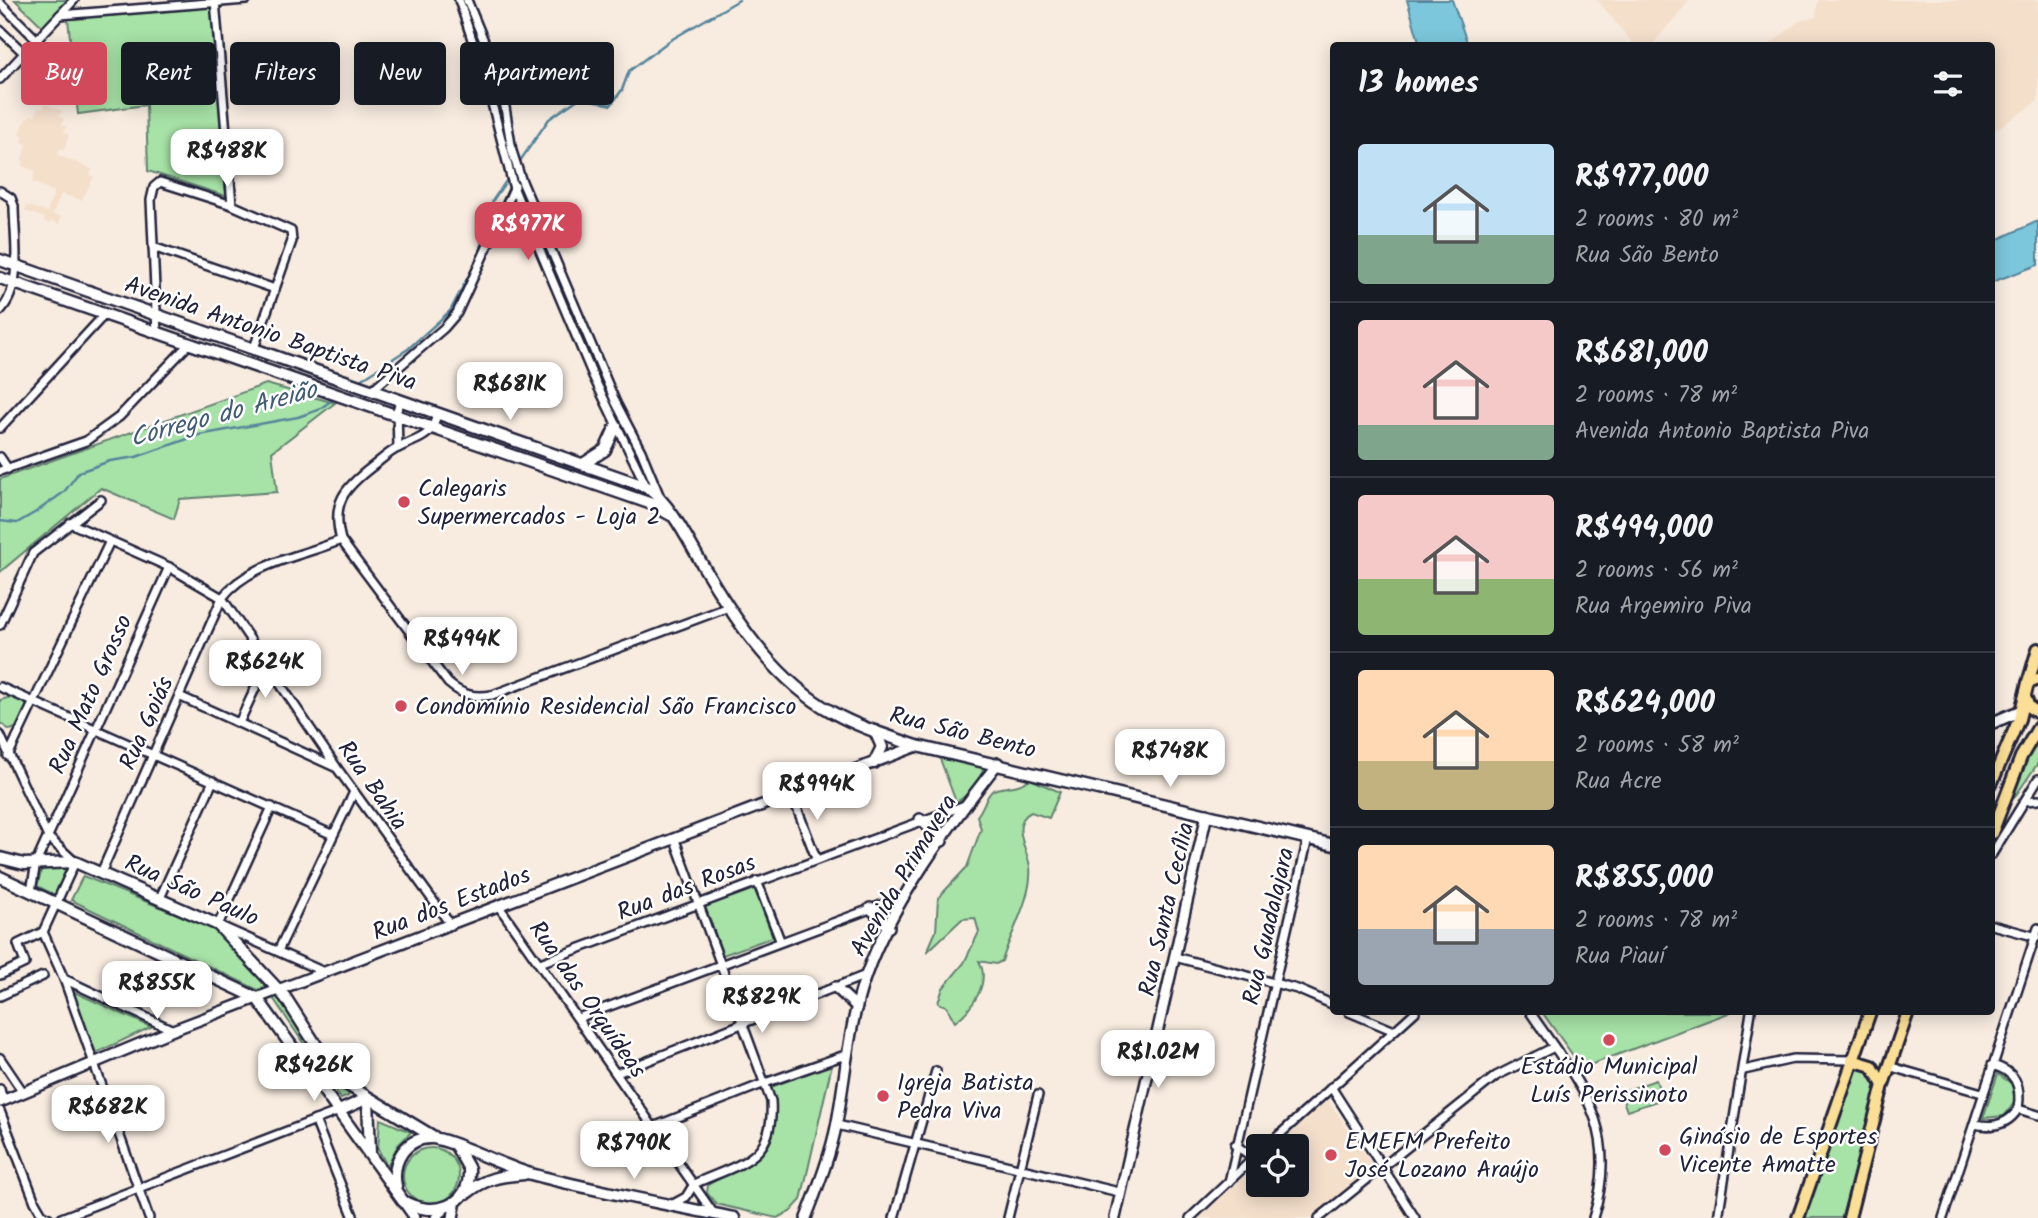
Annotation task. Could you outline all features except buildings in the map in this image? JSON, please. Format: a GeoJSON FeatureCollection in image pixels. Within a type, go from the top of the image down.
{"type":"FeatureCollection","features":[{"type":"Feature","properties":{"kind":"main road","name":"Avenida Antonio Baptista Piva"},"geometry":{"type":"LineString","coordinates":[[0,260],[647,487]]}},
{"type":"Feature","properties":{"kind":"main road","name":"Avenida Antonio Baptista Piva"},"geometry":{"type":"LineString","coordinates":[[0,278],[332,394],[656,501]]}},
{"type":"Feature","properties":{"kind":"main road"},"geometry":{"type":"LineString","coordinates":[[316,388],[321,372]]}},
{"type":"Feature","properties":{"kind":"main road"},"geometry":{"type":"LineString","coordinates":[[453,435],[458,420]]}},
{"type":"Feature","properties":{"kind":"main road"},"geometry":{"type":"LineString","coordinates":[[583,464],[605,450],[617,426]]}},
{"type":"Feature","properties":{"kind":"main road","name":"Rua São Bento"},"geometry":{"type":"LineString","coordinates":[[647,487],[664,511],[674,516]]}},
{"type":"Feature","properties":{"kind":"main road","name":"Rua São Bento"},"geometry":{"type":"LineString","coordinates":[[656,501],[674,516],[729,607],[758,646],[805,694],[832,712],[917,746],[998,763],[1330,844]]}},
{"type":"Feature","properties":{"kind":"main road"},"geometry":{"type":"LineString","coordinates":[[1995,774],[2033,681],[2038,649]]}},
{"type":"Feature","properties":{"kind":"main road"},"geometry":{"type":"LineString","coordinates":[[2025,697],[2036,712]]}},
{"type":"Feature","properties":{"kind":"main road"},"geometry":{"type":"LineString","coordinates":[[1995,722],[2020,711],[2036,712]]}},
{"type":"Feature","properties":{"kind":"main road"},"geometry":{"type":"LineString","coordinates":[[1995,825],[2021,757],[2038,728]]}},
{"type":"Feature","properties":{"kind":"main road"},"geometry":{"type":"LineString","coordinates":[[874,763],[882,747],[875,731]]}},
{"type":"Feature","properties":{"kind":"main road"},"geometry":{"type":"LineString","coordinates":[[0,858],[17,864],[75,862]]}},
{"type":"Feature","properties":{"kind":"main road","name":"Rua São Paulo"},"geometry":{"type":"LineString","coordinates":[[75,862],[218,925]]}},
{"type":"Feature","properties":{"kind":"main road"},"geometry":{"type":"LineString","coordinates":[[0,877],[257,998],[403,1201],[421,1213],[439,1215],[455,1206],[477,1185],[497,1176],[528,1174]]}},
{"type":"Feature","properties":{"kind":"main road"},"geometry":{"type":"LineString","coordinates":[[218,925],[278,990],[334,1073],[368,1098],[435,1138],[528,1174],[670,1204],[696,1214],[734,1218]]}},
{"type":"Feature","properties":{"kind":"main road"},"geometry":{"type":"LineString","coordinates":[[1798,1218],[1869,1015]]}},
{"type":"Feature","properties":{"kind":"main road"},"geometry":{"type":"LineString","coordinates":[[1849,1218],[1888,1066],[1907,1015]]}},
{"type":"Feature","properties":{"kind":"main road"},"geometry":{"type":"LineString","coordinates":[[1852,1060],[1872,1066],[1883,1085]]}},
{"type":"Feature","properties":{"kind":"main road"},"geometry":{"type":"LineString","coordinates":[[339,1111],[368,1098]]}},
{"type":"Feature","properties":{"kind":"main road"},"geometry":{"type":"LineString","coordinates":[[368,1098],[370,1155]]}},
{"type":"Feature","properties":{"kind":"main road"},"geometry":{"type":"LineString","coordinates":[[396,1190],[395,1164],[401,1153],[422,1139],[435,1138]]}},
{"type":"Feature","properties":{"kind":"main road"},"geometry":{"type":"LineString","coordinates":[[456,1146],[470,1169],[464,1196]]}},
{"type":"Feature","properties":{"kind":"street"},"geometry":{"type":"LineString","coordinates":[[0,3],[37,40],[74,0]]}},
{"type":"Feature","properties":{"kind":"street"},"geometry":{"type":"LineString","coordinates":[[60,15],[154,4],[246,0]]}},
{"type":"Feature","properties":{"kind":"street","name":"Rua São Bento"},"geometry":{"type":"LineString","coordinates":[[459,0],[473,42]]}},
{"type":"Feature","properties":{"kind":"street","name":"Rua São Bento"},"geometry":{"type":"LineString","coordinates":[[467,0],[484,42]]}},
{"type":"Feature","properties":{"kind":"street"},"geometry":{"type":"LineString","coordinates":[[216,2],[232,205]]}},
{"type":"Feature","properties":{"kind":"street"},"geometry":{"type":"LineString","coordinates":[[0,30],[21,50]]}},
{"type":"Feature","properties":{"kind":"street"},"geometry":{"type":"LineString","coordinates":[[0,79],[21,56]]}},
{"type":"Feature","properties":{"kind":"street","name":"Rua São Bento"},"geometry":{"type":"LineString","coordinates":[[492,105],[513,189],[608,408],[647,487]]}},
{"type":"Feature","properties":{"kind":"street","name":"Rua São Bento"},"geometry":{"type":"LineString","coordinates":[[504,105],[520,179],[616,403],[641,451],[656,501]]}},
{"type":"Feature","properties":{"kind":"street"},"geometry":{"type":"LineString","coordinates":[[372,390],[444,328],[457,313],[495,225],[520,179]]}},
{"type":"Feature","properties":{"kind":"street"},"geometry":{"type":"LineString","coordinates":[[157,333],[151,191],[160,182],[232,205],[291,231],[292,241],[254,348]]}},
{"type":"Feature","properties":{"kind":"street"},"geometry":{"type":"LineString","coordinates":[[0,191],[11,198],[14,206],[15,265],[10,299],[0,311]]}},
{"type":"Feature","properties":{"kind":"street"},"geometry":{"type":"LineString","coordinates":[[495,225],[529,228]]}},
{"type":"Feature","properties":{"kind":"street"},"geometry":{"type":"LineString","coordinates":[[153,247],[275,289]]}},
{"type":"Feature","properties":{"kind":"street"},"geometry":{"type":"LineString","coordinates":[[0,428],[105,314]]}},
{"type":"Feature","properties":{"kind":"street"},"geometry":{"type":"LineString","coordinates":[[0,457],[4,470],[86,441],[119,416],[190,343]]}},
{"type":"Feature","properties":{"kind":"street"},"geometry":{"type":"LineString","coordinates":[[398,448],[397,416],[401,401]]}},
{"type":"Feature","properties":{"kind":"street"},"geometry":{"type":"LineString","coordinates":[[608,408],[616,403]]}},
{"type":"Feature","properties":{"kind":"street"},"geometry":{"type":"LineString","coordinates":[[437,413],[433,428],[423,439],[398,448],[358,477],[342,495],[336,517],[341,540],[448,683],[468,695],[492,695],[729,607]]}},
{"type":"Feature","properties":{"kind":"street"},"geometry":{"type":"LineString","coordinates":[[0,625],[33,553],[101,500]]}},
{"type":"Feature","properties":{"kind":"street","name":"Rua Bahia"},"geometry":{"type":"LineString","coordinates":[[70,523],[169,567],[222,598],[337,768],[450,924]]}},
{"type":"Feature","properties":{"kind":"street","name":"Rua Goiás"},"geometry":{"type":"LineString","coordinates":[[101,873],[222,598],[229,589],[264,566],[341,540]]}},
{"type":"Feature","properties":{"kind":"street"},"geometry":{"type":"LineString","coordinates":[[8,756],[110,541]]}},
{"type":"Feature","properties":{"kind":"street","name":"Rua Mato Grosso"},"geometry":{"type":"LineString","coordinates":[[48,837],[169,567]]}},
{"type":"Feature","properties":{"kind":"street"},"geometry":{"type":"LineString","coordinates":[[239,723],[266,665]]}},
{"type":"Feature","properties":{"kind":"street"},"geometry":{"type":"LineString","coordinates":[[0,687],[154,753],[331,834]]}},
{"type":"Feature","properties":{"kind":"street"},"geometry":{"type":"LineString","coordinates":[[179,696],[337,768]]}},
{"type":"Feature","properties":{"kind":"street","name":"Rua São Paulo"},"geometry":{"type":"LineString","coordinates":[[0,735],[48,837],[75,862]]}},
{"type":"Feature","properties":{"kind":"street","name":"Rua dos Estados"},"geometry":{"type":"LineString","coordinates":[[2,1101],[173,1030],[917,746]]}},
{"type":"Feature","properties":{"kind":"street","name":"Avenida Primavera"},"geometry":{"type":"LineString","coordinates":[[806,1218],[837,1125],[857,1007],[866,975],[907,896],[965,805],[998,763]]}},
{"type":"Feature","properties":{"kind":"street"},"geometry":{"type":"LineString","coordinates":[[1995,849],[2038,779]]}},
{"type":"Feature","properties":{"kind":"street"},"geometry":{"type":"LineString","coordinates":[[160,898],[213,781]]}},
{"type":"Feature","properties":{"kind":"street"},"geometry":{"type":"LineString","coordinates":[[278,951],[331,834],[354,792]]}},
{"type":"Feature","properties":{"kind":"street"},"geometry":{"type":"LineString","coordinates":[[792,795],[817,858]]}},
{"type":"Feature","properties":{"kind":"street"},"geometry":{"type":"LineString","coordinates":[[2025,801],[2038,800]]}},
{"type":"Feature","properties":{"kind":"street","name":"Rua das Rosas"},"geometry":{"type":"LineString","coordinates":[[540,963],[920,819],[965,805]]}},
{"type":"Feature","properties":{"kind":"street"},"geometry":{"type":"LineString","coordinates":[[218,925],[272,807]]}},
{"type":"Feature","properties":{"kind":"street","name":"Rua Santa Cecília"},"geometry":{"type":"LineString","coordinates":[[1115,1218],[1207,814]]}},
{"type":"Feature","properties":{"kind":"street"},"geometry":{"type":"LineString","coordinates":[[920,819],[942,841]]}},
{"type":"Feature","properties":{"kind":"street"},"geometry":{"type":"LineString","coordinates":[[31,891],[36,863],[48,837]]}},
{"type":"Feature","properties":{"kind":"street","name":"Rua Guadalajara"},"geometry":{"type":"LineString","coordinates":[[1229,1182],[1235,1145],[1308,838]]}},
{"type":"Feature","properties":{"kind":"street"},"geometry":{"type":"LineString","coordinates":[[670,1204],[686,1197],[694,1184],[748,1159],[768,1140],[772,1113],[765,1083],[675,840]]}},
{"type":"Feature","properties":{"kind":"street"},"geometry":{"type":"LineString","coordinates":[[0,975],[25,963],[18,944],[43,932],[75,862]]}},
{"type":"Feature","properties":{"kind":"street"},"geometry":{"type":"LineString","coordinates":[[757,881],[780,940]]}},
{"type":"Feature","properties":{"kind":"street"},"geometry":{"type":"LineString","coordinates":[[578,1018],[780,940],[907,896]]}},
{"type":"Feature","properties":{"kind":"street","name":"Rua das Orquídeas"},"geometry":{"type":"LineString","coordinates":[[498,905],[714,1214]]}},
{"type":"Feature","properties":{"kind":"street"},"geometry":{"type":"LineString","coordinates":[[870,908],[889,928]]}},
{"type":"Feature","properties":{"kind":"street","name":"Rua São Paulo"},"geometry":{"type":"LineString","coordinates":[[218,925],[324,972]]}},
{"type":"Feature","properties":{"kind":"street"},"geometry":{"type":"LineString","coordinates":[[1995,926],[2036,937]]}},
{"type":"Feature","properties":{"kind":"street"},"geometry":{"type":"LineString","coordinates":[[1944,1218],[1982,1093],[2038,928]]}},
{"type":"Feature","properties":{"kind":"street"},"geometry":{"type":"LineString","coordinates":[[43,932],[64,979],[149,1218]]}},
{"type":"Feature","properties":{"kind":"street"},"geometry":{"type":"LineString","coordinates":[[1175,957],[1275,983],[1330,1004]]}},
{"type":"Feature","properties":{"kind":"street"},"geometry":{"type":"LineString","coordinates":[[617,1073],[866,975]]}},
{"type":"Feature","properties":{"kind":"street"},"geometry":{"type":"LineString","coordinates":[[0,996],[43,976]]}},
{"type":"Feature","properties":{"kind":"street"},"geometry":{"type":"LineString","coordinates":[[64,979],[173,1030]]}},
{"type":"Feature","properties":{"kind":"street"},"geometry":{"type":"LineString","coordinates":[[835,987],[857,1007]]}},
{"type":"Feature","properties":{"kind":"street"},"geometry":{"type":"LineString","coordinates":[[1356,1015],[1392,1030]]}},
{"type":"Feature","properties":{"kind":"street"},"geometry":{"type":"LineString","coordinates":[[1280,1134],[1411,1015]]}},
{"type":"Feature","properties":{"kind":"street"},"geometry":{"type":"LineString","coordinates":[[1532,1015],[1585,1093],[1598,1126],[1603,1158],[1593,1218]]}},
{"type":"Feature","properties":{"kind":"street"},"geometry":{"type":"LineString","coordinates":[[1717,1218],[1744,1070],[1751,1015]]}},
{"type":"Feature","properties":{"kind":"street"},"geometry":{"type":"LineString","coordinates":[[1321,1217],[1496,1076],[1554,1047]]}},
{"type":"Feature","properties":{"kind":"street"},"geometry":{"type":"LineString","coordinates":[[653,1127],[765,1083],[848,1055]]}},
{"type":"Feature","properties":{"kind":"street"},"geometry":{"type":"LineString","coordinates":[[0,1059],[23,1092]]}},
{"type":"Feature","properties":{"kind":"street"},"geometry":{"type":"LineString","coordinates":[[1744,1070],[1793,1059],[1852,1060]]}},
{"type":"Feature","properties":{"kind":"street"},"geometry":{"type":"LineString","coordinates":[[1974,1124],[1984,1127],[2001,1124],[2008,1121],[2018,1108],[2019,1088],[2014,1077],[2005,1069],[1992,1065]]}},
{"type":"Feature","properties":{"kind":"street"},"geometry":{"type":"LineString","coordinates":[[1888,1066],[1982,1093]]}},
{"type":"Feature","properties":{"kind":"street"},"geometry":{"type":"LineString","coordinates":[[894,1218],[936,1071]]}},
{"type":"Feature","properties":{"kind":"street"},"geometry":{"type":"LineString","coordinates":[[1331,1087],[1415,1218]]}},
{"type":"Feature","properties":{"kind":"street"},"geometry":{"type":"LineString","coordinates":[[0,1089],[2,1101]]}},
{"type":"Feature","properties":{"kind":"street"},"geometry":{"type":"LineString","coordinates":[[1008,1218],[1038,1095]]}},
{"type":"Feature","properties":{"kind":"street"},"geometry":{"type":"LineString","coordinates":[[2018,1108],[2038,1115]]}},
{"type":"Feature","properties":{"kind":"street"},"geometry":{"type":"LineString","coordinates":[[0,1111],[35,1202],[42,1214],[49,1218]]}},
{"type":"Feature","properties":{"kind":"street"},"geometry":{"type":"LineString","coordinates":[[61,1218],[339,1111]]}},
{"type":"Feature","properties":{"kind":"street"},"geometry":{"type":"LineString","coordinates":[[315,1121],[354,1218]]}},
{"type":"Feature","properties":{"kind":"street"},"geometry":{"type":"LineString","coordinates":[[837,1125],[1119,1192]]}},
{"type":"Feature","properties":{"kind":"street"},"geometry":{"type":"LineString","coordinates":[[1235,1145],[1246,1151]]}},
{"type":"Feature","properties":{"kind":"street"},"geometry":{"type":"LineString","coordinates":[[1191,1218],[1246,1166]]}},
{"type":"Feature","properties":{"kind":"street"},"geometry":{"type":"LineString","coordinates":[[403,1201],[415,1218]]}},
{"type":"Feature","properties":{"kind":"street"},"geometry":{"type":"LineString","coordinates":[[453,1218],[455,1206]]}},
{"type":"Feature","properties":{"kind":"shaded area"},"geometry":{"type":"Polygon","coordinates":[[[1597,0],[1690,0],[1655,42],[1632,42],[1597,0]]]}},
{"type":"Feature","properties":{"kind":"shaded area"},"geometry":{"type":"Polygon","coordinates":[[[1818,0],[2038,0],[2038,101],[1995,130],[1995,42],[1773,42],[1799,21],[1816,17],[1818,0]]]}},
{"type":"Feature","properties":{"kind":"shaded area"},"geometry":{"type":"Polygon","coordinates":[[[47,105],[62,111],[59,116],[64,119],[62,125],[67,127],[64,132],[69,135],[64,150],[59,149],[58,155],[92,169],[90,175],[94,177],[82,200],[61,194],[53,214],[61,217],[59,224],[51,221],[49,224],[44,221],[45,218],[25,211],[26,205],[47,212],[54,192],[32,182],[35,171],[22,166],[24,161],[21,160],[27,145],[22,142],[24,136],[19,134],[26,119],[31,115],[35,116],[38,108],[43,109],[47,105]]]}},
{"type":"Feature","properties":{"kind":"shaded area","name":"EMEFM Prefeito José Lozano Araújo"},"geometry":{"type":"Polygon","coordinates":[[[1328,1100],[1373,1166],[1310,1218],[1199,1218],[1246,1175],[1246,1197],[1309,1197],[1309,1134],[1290,1134],[1328,1100]]]}},
{"type":"Feature","properties":{"kind":"green space"},"geometry":{"type":"Polygon","coordinates":[[[15,0],[68,0],[44,28],[15,0]]]}},
{"type":"Feature","properties":{"kind":"green space"},"geometry":{"type":"Polygon","coordinates":[[[212,7],[215,42],[121,42],[121,105],[146,105],[78,114],[77,105],[107,105],[107,42],[70,42],[68,19],[212,7]]]}},
{"type":"Feature","properties":{"kind":"green space"},"geometry":{"type":"Polygon","coordinates":[[[216,61],[226,196],[148,171],[146,105],[216,105],[216,61]]]}},
{"type":"Feature","properties":{"kind":"green space"},"geometry":{"type":"Polygon","coordinates":[[[266,384],[335,403],[272,452],[277,492],[180,499],[174,519],[101,488],[0,572],[0,479],[266,384]]]}},
{"type":"Feature","properties":{"kind":"green space"},"geometry":{"type":"Polygon","coordinates":[[[15,696],[26,701],[27,709],[19,727],[10,730],[0,723],[0,700],[15,696]]]}},
{"type":"Feature","properties":{"kind":"green space"},"geometry":{"type":"Polygon","coordinates":[[[2038,738],[2038,763],[1995,826],[1995,822],[2016,769],[2038,738]]]}},
{"type":"Feature","properties":{"kind":"green space"},"geometry":{"type":"Polygon","coordinates":[[[939,756],[981,766],[983,771],[969,793],[956,802],[939,756]]]}},
{"type":"Feature","properties":{"kind":"green space"},"geometry":{"type":"Polygon","coordinates":[[[1030,779],[1060,792],[1049,818],[1031,812],[1021,823],[1020,830],[1030,867],[1025,902],[1002,961],[996,964],[979,961],[983,978],[978,995],[968,1010],[955,1022],[946,1006],[938,1003],[943,988],[964,963],[979,932],[975,918],[962,919],[927,952],[936,931],[938,898],[967,867],[981,829],[977,816],[990,793],[1030,779]]]}},
{"type":"Feature","properties":{"kind":"green space"},"geometry":{"type":"Polygon","coordinates":[[[59,866],[68,872],[55,895],[37,886],[42,869],[59,866]]]}},
{"type":"Feature","properties":{"kind":"green space"},"geometry":{"type":"Polygon","coordinates":[[[83,876],[214,929],[267,987],[258,990],[71,900],[83,876]]]}},
{"type":"Feature","properties":{"kind":"green space"},"geometry":{"type":"Polygon","coordinates":[[[754,888],[773,937],[723,955],[705,906],[754,888]]]}},
{"type":"Feature","properties":{"kind":"green space"},"geometry":{"type":"Polygon","coordinates":[[[72,991],[151,1027],[96,1053],[72,991]]]}},
{"type":"Feature","properties":{"kind":"green space"},"geometry":{"type":"Polygon","coordinates":[[[271,995],[277,995],[318,1060],[349,1093],[348,1096],[341,1099],[271,995]]]}},
{"type":"Feature","properties":{"kind":"green space","name":"Estádio Municipal Luís Perissinoto"},"geometry":{"type":"Polygon","coordinates":[[[1544,1015],[1723,1015],[1582,1068],[1544,1015]]]}},
{"type":"Feature","properties":{"kind":"green space"},"geometry":{"type":"Polygon","coordinates":[[[1852,1060],[1865,1063],[1883,1085],[1849,1218],[1798,1218],[1852,1060]]]}},
{"type":"Feature","properties":{"kind":"green space"},"geometry":{"type":"Polygon","coordinates":[[[832,1064],[801,1200],[790,1212],[777,1218],[716,1204],[707,1193],[708,1185],[755,1158],[771,1141],[774,1111],[771,1087],[832,1064]]]}},
{"type":"Feature","properties":{"kind":"green space"},"geometry":{"type":"Polygon","coordinates":[[[1998,1074],[2012,1084],[2015,1102],[2004,1116],[1983,1118],[1998,1074]]]}},
{"type":"Feature","properties":{"kind":"green space"},"geometry":{"type":"Polygon","coordinates":[[[1656,1080],[1663,1099],[1627,1111],[1620,1092],[1656,1080]]]}},
{"type":"Feature","properties":{"kind":"green space"},"geometry":{"type":"Polygon","coordinates":[[[380,1119],[411,1132],[398,1145],[387,1166],[378,1149],[380,1119]]]}},
{"type":"Feature","properties":{"kind":"green space"},"geometry":{"type":"Polygon","coordinates":[[[425,1148],[437,1148],[451,1156],[459,1170],[457,1187],[451,1196],[437,1204],[425,1204],[408,1192],[403,1182],[403,1170],[415,1153],[425,1148]]]}},
{"type":"Feature","properties":{"kind":"water"},"geometry":{"type":"Polygon","coordinates":[[[1407,0],[1452,0],[1467,42],[1419,42],[1407,0]]]}},
{"type":"Feature","properties":{"kind":"water"},"geometry":{"type":"Polygon","coordinates":[[[2038,221],[2038,265],[1995,281],[1995,241],[2038,221]]]}},
{"type":"Feature","properties":{"kind":"waterway","name":"Córrego do Areião"},"geometry":{"type":"LineString","coordinates":[[357,382],[408,349],[450,311],[477,260],[493,200],[549,119],[581,97],[611,105],[622,90],[629,71],[669,41],[739,0]]}},
{"type":"Feature","properties":{"kind":"waterway","name":"Córrego do Areião"},"geometry":{"type":"LineString","coordinates":[[0,521],[17,523],[36,512],[64,492],[79,472],[110,461],[136,457],[199,435],[298,417],[318,410],[335,398]]}},
{"type":"Feature","properties":{"kind":"place","name":"Calegaris Supermercados - Loja 2"},"geometry":{"type":"Point","coordinates":[404,502]}},
{"type":"Feature","properties":{"kind":"place","name":"Condomínio Residencial São Francisco"},"geometry":{"type":"Point","coordinates":[401,706]}},
{"type":"Feature","properties":{"kind":"place","name":"Estádio Municipal Luís Perissinoto"},"geometry":{"type":"Point","coordinates":[1609,1040]}},
{"type":"Feature","properties":{"kind":"place","name":"Igreja Batista Pedra Viva"},"geometry":{"type":"Point","coordinates":[883,1096]}},
{"type":"Feature","properties":{"kind":"place","name":"Ginásio de Esportes Vicente Amatte"},"geometry":{"type":"Point","coordinates":[1665,1150]}},
{"type":"Feature","properties":{"kind":"place","name":"EMEFM Prefeito José Lozano Araújo"},"geometry":{"type":"Point","coordinates":[1331,1155]}}]}
